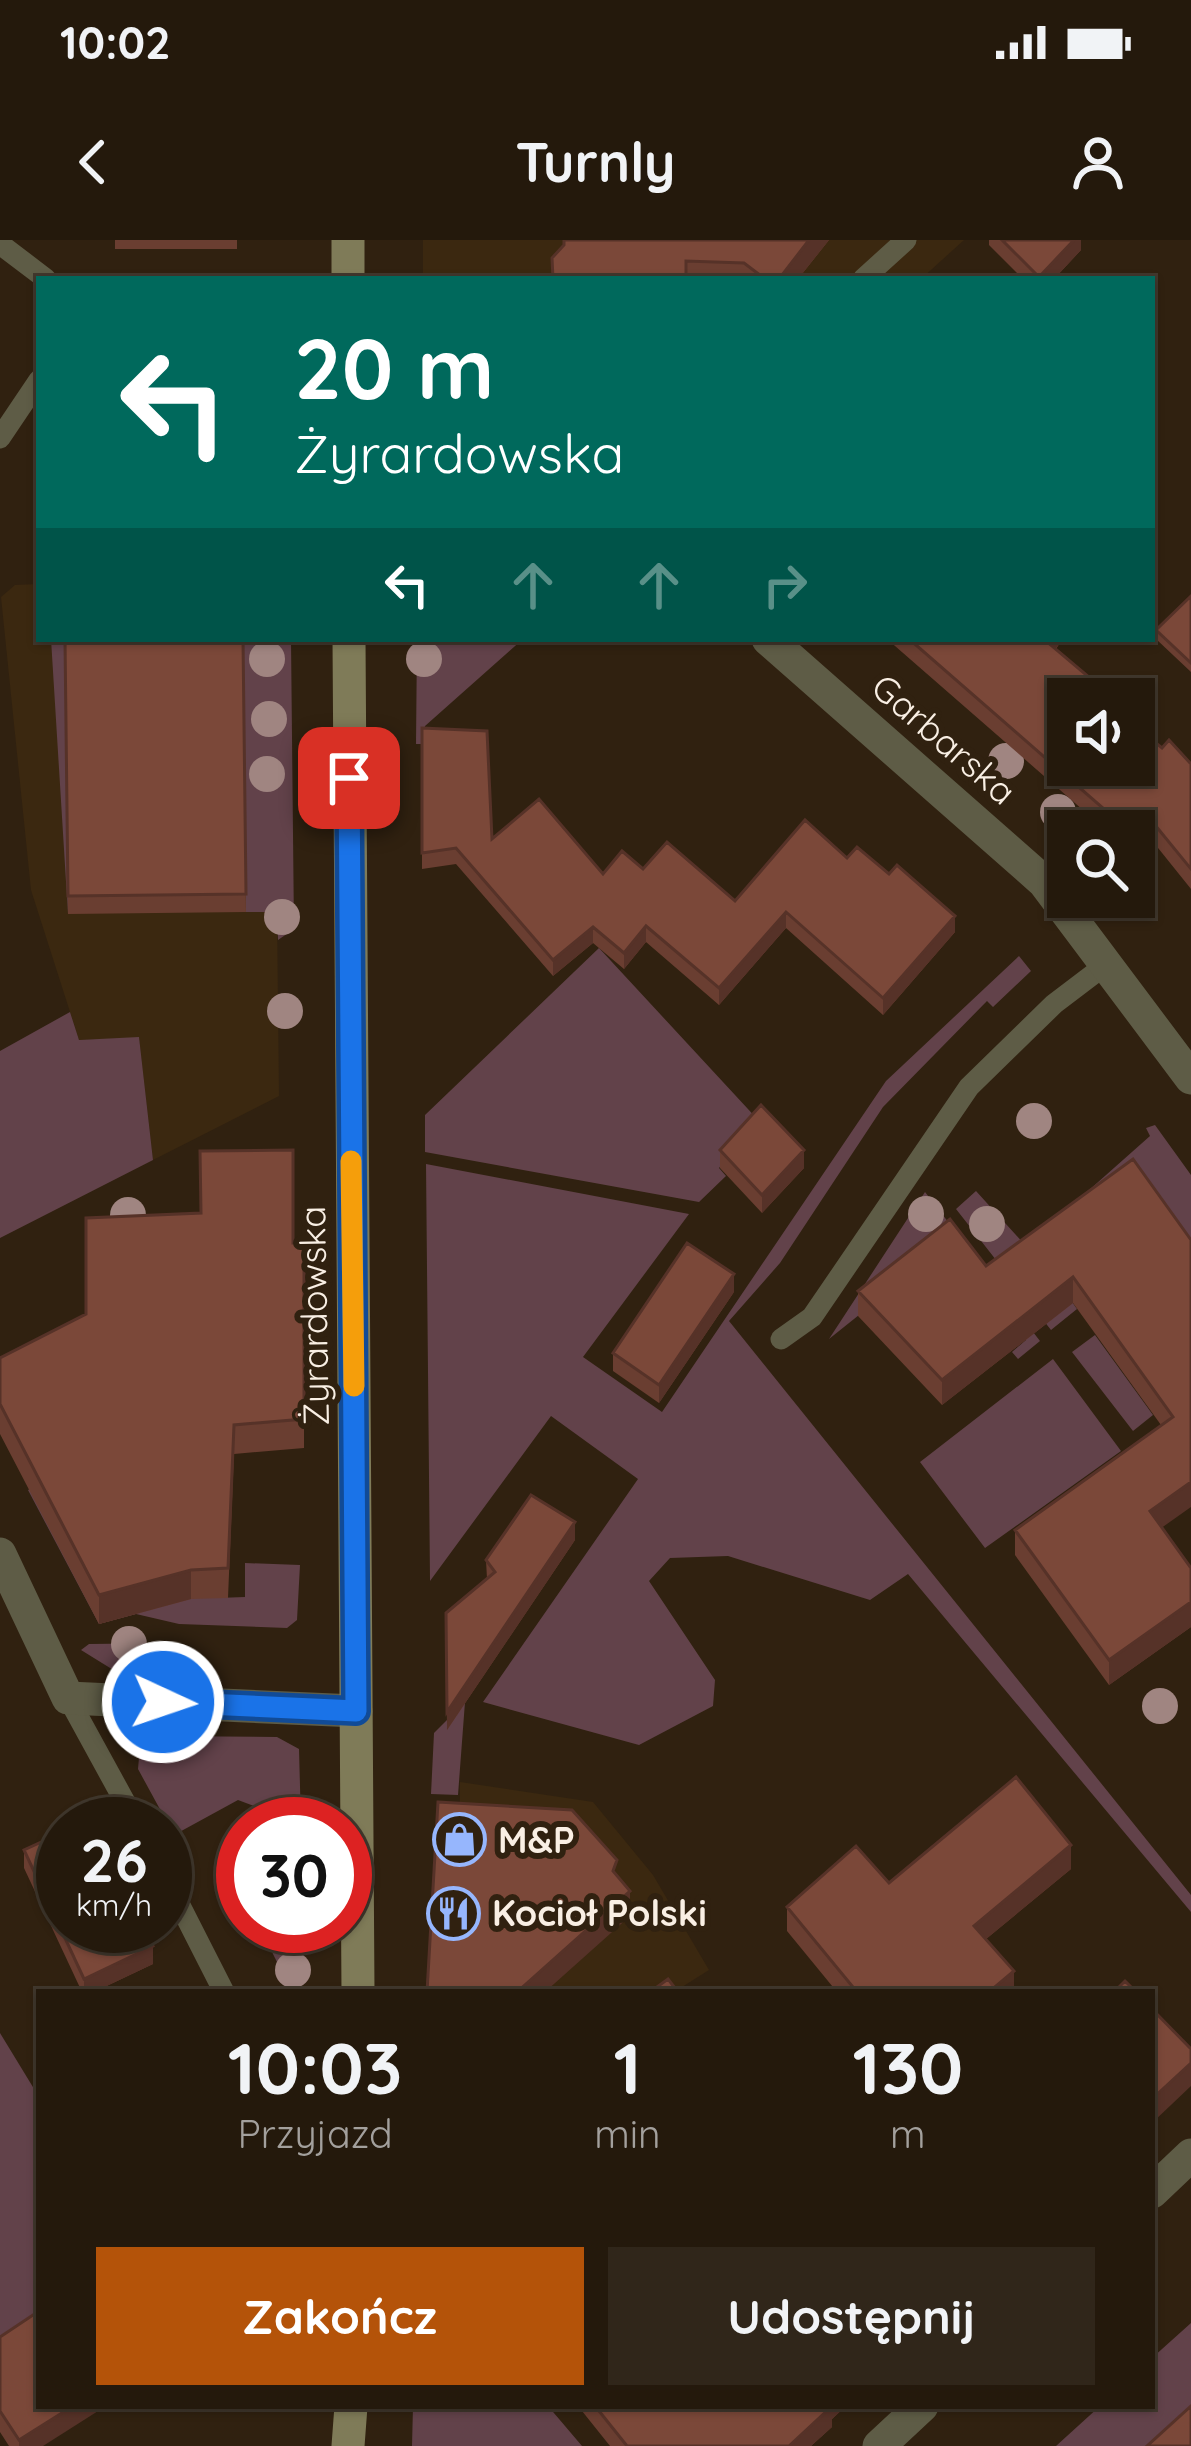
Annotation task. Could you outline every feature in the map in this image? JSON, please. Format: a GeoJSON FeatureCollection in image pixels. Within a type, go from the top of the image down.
{"type":"FeatureCollection","features":[{"type":"Feature","properties":{"kind":"main road"},"geometry":{"type":"LineString","coordinates":[[348,240],[348,276]]}},
{"type":"Feature","properties":{"kind":"main road","name":"Żyrardowska"},"geometry":{"type":"LineString","coordinates":[[350,642],[358,1989]]}},
{"type":"Feature","properties":{"kind":"main road"},"geometry":{"type":"LineString","coordinates":[[348,2446],[351,2409]]}},
{"type":"Feature","properties":{"kind":"street","name":"Garbarska"},"geometry":{"type":"LineString","coordinates":[[771,642],[1044,882],[1191,1078]]}},
{"type":"Feature","properties":{"kind":"street"},"geometry":{"type":"LineString","coordinates":[[0,1554],[68,1698],[356,1711]]}},
{"type":"Feature","properties":{"kind":"street"},"geometry":{"type":"LineString","coordinates":[[1155,2190],[1188,2165]]}},
{"type":"Feature","properties":{"kind":"street"},"geometry":{"type":"LineString","coordinates":[[879,2446],[919,2409]]}},
{"type":"Feature","properties":{"kind":"lane"},"geometry":{"type":"LineString","coordinates":[[866,276],[905,240]]}},
{"type":"Feature","properties":{"kind":"lane"},"geometry":{"type":"LineString","coordinates":[[0,244],[42,276]]}},
{"type":"Feature","properties":{"kind":"lane"},"geometry":{"type":"LineString","coordinates":[[0,438],[36,384]]}},
{"type":"Feature","properties":{"kind":"lane"},"geometry":{"type":"LineString","coordinates":[[782,1339],[812,1317],[968,1087],[1054,1004],[1108,963]]}},
{"type":"Feature","properties":{"kind":"lane"},"geometry":{"type":"LineString","coordinates":[[68,1698],[122,1797]]}},
{"type":"Feature","properties":{"kind":"lane"},"geometry":{"type":"LineString","coordinates":[[192,1929],[222,1989]]}},
{"type":"Feature","properties":{"kind":"shaded area"},"geometry":{"type":"Polygon","coordinates":[[[423,240],[964,240],[924,276],[423,276],[423,240]]]}},
{"type":"Feature","properties":{"kind":"shaded area"},"geometry":{"type":"Polygon","coordinates":[[[36,584],[36,642],[242,642],[247,912],[277,912],[279,1096],[153,1160],[139,1038],[79,1040],[31,890],[1,597],[15,585],[36,584]]]}},
{"type":"Feature","properties":{"kind":"shaded area"},"geometry":{"type":"Polygon","coordinates":[[[51,642],[65,642],[68,914],[51,642]]]}},
{"type":"Feature","properties":{"kind":"shaded area"},"geometry":{"type":"Polygon","coordinates":[[[242,642],[291,642],[294,929],[278,940],[277,912],[246,912],[242,642]]]}},
{"type":"Feature","properties":{"kind":"shaded area"},"geometry":{"type":"Polygon","coordinates":[[[417,642],[520,642],[425,726],[421,744],[416,744],[417,642]]]}},
{"type":"Feature","properties":{"kind":"shaded area"},"geometry":{"type":"Polygon","coordinates":[[[599,948],[760,1122],[719,1168],[726,1176],[699,1202],[425,1152],[425,1115],[599,948]]]}},
{"type":"Feature","properties":{"kind":"shaded area"},"geometry":{"type":"Polygon","coordinates":[[[1019,956],[1031,971],[993,1007],[987,1001],[883,1107],[780,1263],[729,1321],[1191,1895],[1191,1912],[908,1574],[870,1600],[728,1556],[670,1558],[649,1581],[715,1680],[713,1706],[639,1745],[483,1702],[638,1479],[551,1416],[430,1581],[426,1164],[689,1214],[583,1357],[662,1412],[886,1081],[1019,956]]]}},
{"type":"Feature","properties":{"kind":"shaded area"},"geometry":{"type":"Polygon","coordinates":[[[70,1012],[79,1040],[139,1037],[153,1160],[0,1238],[0,1051],[70,1012]]]}},
{"type":"Feature","properties":{"kind":"shaded area"},"geometry":{"type":"Polygon","coordinates":[[[1155,1125],[1191,1175],[1191,1263],[1038,1253],[1077,1309],[1051,1330],[956,1209],[976,1191],[1026,1246],[1150,1136],[1146,1128],[1155,1125]]]}},
{"type":"Feature","properties":{"kind":"shaded area"},"geometry":{"type":"Polygon","coordinates":[[[925,1192],[1040,1341],[1018,1359],[1012,1352],[1026,1340],[949,1243],[829,1339],[925,1192]]]}},
{"type":"Feature","properties":{"kind":"shaded area"},"geometry":{"type":"Polygon","coordinates":[[[1095,1335],[1153,1415],[1133,1431],[1072,1352],[1095,1335]]]}},
{"type":"Feature","properties":{"kind":"shaded area"},"geometry":{"type":"Polygon","coordinates":[[[1053,1359],[1121,1451],[985,1548],[920,1462],[1053,1359]]]}},
{"type":"Feature","properties":{"kind":"shaded area"},"geometry":{"type":"Polygon","coordinates":[[[81,1462],[217,1598],[245,1597],[245,1563],[300,1565],[297,1620],[287,1628],[179,1624],[136,1614],[99,1624],[28,1490],[81,1462]]]}},
{"type":"Feature","properties":{"kind":"shaded area"},"geometry":{"type":"Polygon","coordinates":[[[175,1643],[176,1682],[123,1676],[81,1650],[89,1644],[175,1643]]]}},
{"type":"Feature","properties":{"kind":"shaded area"},"geometry":{"type":"Polygon","coordinates":[[[465,1702],[458,1795],[431,1794],[434,1733],[465,1702]]]}},
{"type":"Feature","properties":{"kind":"shaded area"},"geometry":{"type":"Polygon","coordinates":[[[152,1736],[277,1737],[299,1749],[300,1797],[216,1797],[216,1812],[192,1825],[192,1797],[153,1797],[138,1769],[140,1746],[152,1736]]]}},
{"type":"Feature","properties":{"kind":"shaded area"},"geometry":{"type":"Polygon","coordinates":[[[460,1782],[593,1802],[653,1875],[709,1970],[679,1989],[458,1989],[460,1782]]]}},
{"type":"Feature","properties":{"kind":"shaded area"},"geometry":{"type":"Polygon","coordinates":[[[272,1953],[301,1953],[300,1989],[290,1989],[272,1953]]]}},
{"type":"Feature","properties":{"kind":"shaded area"},"geometry":{"type":"Polygon","coordinates":[[[0,2033],[36,2092],[36,2331],[0,2355],[0,2033]]]}},
{"type":"Feature","properties":{"kind":"shaded area"},"geometry":{"type":"Polygon","coordinates":[[[1191,2323],[1191,2442],[1186,2446],[1056,2446],[1097,2409],[1155,2409],[1155,2355],[1191,2323]]]}},
{"type":"Feature","properties":{"kind":"shaded area"},"geometry":{"type":"Polygon","coordinates":[[[413,2409],[551,2409],[582,2446],[412,2446],[413,2409]]]}},
{"type":"Feature","properties":{"kind":"building"},"geometry":{"type":"Polygon","coordinates":[[[564,240],[809,240],[781,276],[761,276],[744,263],[686,261],[686,276],[553,276],[552,258],[564,240]]]}},
{"type":"Feature","properties":{"kind":"building"},"geometry":{"type":"Polygon","coordinates":[[[1002,240],[1074,240],[1040,276],[1002,240]]]}},
{"type":"Feature","properties":{"kind":"building"},"geometry":{"type":"Polygon","coordinates":[[[1191,596],[1191,663],[1156,630],[1191,596]]]}},
{"type":"Feature","properties":{"kind":"building"},"geometry":{"type":"Polygon","coordinates":[[[65,642],[243,642],[246,894],[68,896],[65,642]]]}},
{"type":"Feature","properties":{"kind":"building"},"geometry":{"type":"Polygon","coordinates":[[[912,642],[1047,642],[1090,678],[1047,678],[1047,759],[912,642]]]}},
{"type":"Feature","properties":{"kind":"building"},"geometry":{"type":"Polygon","coordinates":[[[422,728],[487,731],[492,839],[539,799],[603,874],[622,851],[643,869],[667,842],[735,901],[805,820],[847,858],[857,847],[889,874],[897,865],[955,916],[883,998],[786,912],[719,988],[646,926],[624,953],[593,927],[553,960],[456,848],[422,853],[422,728]]]}},
{"type":"Feature","properties":{"kind":"building"},"geometry":{"type":"Polygon","coordinates":[[[1169,740],[1191,764],[1191,869],[1155,825],[1155,810],[1105,810],[1078,786],[1155,786],[1155,742],[1162,748],[1169,740]]]}},
{"type":"Feature","properties":{"kind":"building"},"geometry":{"type":"Polygon","coordinates":[[[761,1105],[804,1150],[762,1195],[720,1150],[761,1105]]]}},
{"type":"Feature","properties":{"kind":"building"},"geometry":{"type":"Polygon","coordinates":[[[293,1150],[293,1243],[304,1243],[304,1419],[234,1425],[228,1568],[191,1570],[99,1595],[0,1404],[0,1358],[86,1314],[86,1218],[201,1213],[200,1151],[293,1150]]]}},
{"type":"Feature","properties":{"kind":"building"},"geometry":{"type":"Polygon","coordinates":[[[1133,1159],[1191,1240],[1191,1482],[1150,1511],[1191,1568],[1191,1602],[1109,1660],[1015,1530],[1173,1417],[1073,1277],[942,1380],[858,1291],[950,1219],[986,1266],[1133,1159]]]}},
{"type":"Feature","properties":{"kind":"building"},"geometry":{"type":"Polygon","coordinates":[[[687,1243],[734,1274],[659,1385],[613,1353],[687,1243]]]}},
{"type":"Feature","properties":{"kind":"building"},"geometry":{"type":"Polygon","coordinates":[[[531,1495],[575,1522],[447,1712],[446,1613],[495,1572],[486,1560],[531,1495]]]}},
{"type":"Feature","properties":{"kind":"building"},"geometry":{"type":"Polygon","coordinates":[[[1016,1777],[1071,1845],[974,1926],[1014,1971],[993,1989],[855,1989],[787,1907],[856,1846],[889,1883],[1016,1777]]]}},
{"type":"Feature","properties":{"kind":"building"},"geometry":{"type":"Polygon","coordinates":[[[438,1802],[572,1810],[617,1860],[613,1871],[630,1891],[520,1989],[427,1989],[438,1802]]]}},
{"type":"Feature","properties":{"kind":"building"},"geometry":{"type":"Polygon","coordinates":[[[36,1844],[36,1876],[24,1850],[36,1844]]]}},
{"type":"Feature","properties":{"kind":"building"},"geometry":{"type":"Polygon","coordinates":[[[72,1953],[138,1953],[84,1979],[72,1953]]]}},
{"type":"Feature","properties":{"kind":"building"},"geometry":{"type":"Polygon","coordinates":[[[668,1979],[676,1989],[654,1989],[668,1979]]]}},
{"type":"Feature","properties":{"kind":"building"},"geometry":{"type":"Polygon","coordinates":[[[1155,2012],[1191,2049],[1191,2063],[1155,2096],[1155,2012]]]}},
{"type":"Feature","properties":{"kind":"building"},"geometry":{"type":"Polygon","coordinates":[[[36,2313],[36,2409],[68,2409],[19,2440],[0,2411],[0,2337],[36,2313]]]}},
{"type":"Feature","properties":{"kind":"building"},"geometry":{"type":"Polygon","coordinates":[[[1191,2406],[1191,2446],[1147,2446],[1191,2406]]]}},
{"type":"Feature","properties":{"kind":"building"},"geometry":{"type":"Polygon","coordinates":[[[597,2409],[829,2409],[789,2446],[627,2446],[597,2409]]]}},
{"type":"Feature","properties":{"kind":"slow traffic"},"geometry":{"type":"LineString","coordinates":[[351,1161],[354,1386]]}},
{"type":"Feature","properties":{"kind":"place","name":"M&P"},"geometry":{"type":"Point","coordinates":[459,1840]}},
{"type":"Feature","properties":{"kind":"place","name":"Kocioł Polski"},"geometry":{"type":"Point","coordinates":[453,1913]}},
{"type":"Feature","properties":{"kind":"route"},"geometry":{"type":"LineString","coordinates":[[163,1702],[356,1711],[349,778]]}}]}
